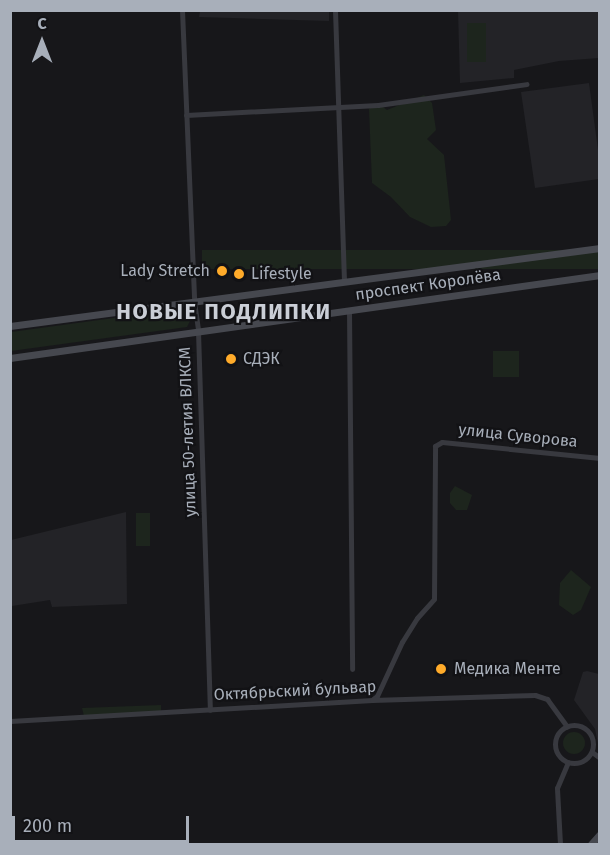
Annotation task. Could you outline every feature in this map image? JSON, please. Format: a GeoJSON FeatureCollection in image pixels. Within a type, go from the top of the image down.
{"type":"FeatureCollection","features":[{"type":"Feature","properties":{"kind":"main road","name":"проспект Королёва"},"geometry":{"type":"LineString","coordinates":[[10,326],[600,248]]}},
{"type":"Feature","properties":{"kind":"main road","name":"проспект Королёва"},"geometry":{"type":"LineString","coordinates":[[10,358],[600,275]]}},
{"type":"Feature","properties":{"kind":"main road"},"geometry":{"type":"LineString","coordinates":[[591,844],[600,834]]}},
{"type":"Feature","properties":{"kind":"street","name":"улица 50-летия ВЛКСМ"},"geometry":{"type":"LineString","coordinates":[[182,10],[194,301],[198,331],[210,710]]}},
{"type":"Feature","properties":{"kind":"street"},"geometry":{"type":"LineString","coordinates":[[335,10],[344,282]]}},
{"type":"Feature","properties":{"kind":"street"},"geometry":{"type":"LineString","coordinates":[[186,115],[378,105],[527,84]]}},
{"type":"Feature","properties":{"kind":"street"},"geometry":{"type":"LineString","coordinates":[[349,310],[352,669]]}},
{"type":"Feature","properties":{"kind":"street","name":"улица Суворова"},"geometry":{"type":"LineString","coordinates":[[372,700],[377,696],[409,631],[434,599],[435,446],[442,442],[600,458]]}},
{"type":"Feature","properties":{"kind":"street","name":"Октябрьский бульвар"},"geometry":{"type":"LineString","coordinates":[[10,721],[372,700],[535,695],[547,699],[567,727]]}},
{"type":"Feature","properties":{"kind":"street"},"geometry":{"type":"LineString","coordinates":[[567,727],[581,727],[588,731],[593,745],[592,752],[579,763],[568,762],[557,753],[557,737],[567,727]]}},
{"type":"Feature","properties":{"kind":"street"},"geometry":{"type":"LineString","coordinates":[[592,752],[600,758]]}},
{"type":"Feature","properties":{"kind":"street"},"geometry":{"type":"LineString","coordinates":[[560,844],[557,788],[568,762]]}},
{"type":"Feature","properties":{"kind":"shaded area"},"geometry":{"type":"Polygon","coordinates":[[[200,11],[329,11],[329,21],[199,17],[200,11]]]}},
{"type":"Feature","properties":{"kind":"shaded area"},"geometry":{"type":"Polygon","coordinates":[[[458,11],[599,11],[599,58],[559,61],[514,70],[514,78],[460,83],[458,11]]]}},
{"type":"Feature","properties":{"kind":"shaded area"},"geometry":{"type":"Polygon","coordinates":[[[467,23],[486,23],[486,62],[467,62],[467,23]]]}},
{"type":"Feature","properties":{"kind":"shaded area"},"geometry":{"type":"Polygon","coordinates":[[[589,83],[599,157],[599,179],[535,188],[521,92],[589,83]]]}},
{"type":"Feature","properties":{"kind":"shaded area"},"geometry":{"type":"Polygon","coordinates":[[[424,95],[432,103],[436,130],[427,139],[444,155],[451,220],[446,226],[431,227],[410,217],[391,197],[372,183],[369,109],[372,105],[379,104],[387,110],[424,95]]]}},
{"type":"Feature","properties":{"kind":"shaded area"},"geometry":{"type":"Polygon","coordinates":[[[202,250],[599,250],[599,269],[202,269],[202,250]]]}},
{"type":"Feature","properties":{"kind":"shaded area"},"geometry":{"type":"Polygon","coordinates":[[[187,308],[190,321],[187,327],[11,351],[11,332],[187,308]]]}},
{"type":"Feature","properties":{"kind":"shaded area"},"geometry":{"type":"Polygon","coordinates":[[[493,351],[519,351],[519,377],[493,377],[493,351]]]}},
{"type":"Feature","properties":{"kind":"shaded area"},"geometry":{"type":"Polygon","coordinates":[[[455,486],[472,495],[467,510],[456,510],[450,503],[450,493],[455,486]]]}},
{"type":"Feature","properties":{"kind":"shaded area"},"geometry":{"type":"Polygon","coordinates":[[[126,512],[127,604],[52,607],[50,600],[12,606],[11,540],[126,512]]]}},
{"type":"Feature","properties":{"kind":"shaded area"},"geometry":{"type":"Polygon","coordinates":[[[136,513],[150,513],[150,546],[136,546],[136,513]]]}},
{"type":"Feature","properties":{"kind":"shaded area"},"geometry":{"type":"Polygon","coordinates":[[[571,570],[591,587],[581,610],[573,615],[559,605],[560,583],[571,570]]]}},
{"type":"Feature","properties":{"kind":"shaded area"},"geometry":{"type":"Polygon","coordinates":[[[583,672],[599,674],[599,748],[595,729],[574,700],[583,672]]]}},
{"type":"Feature","properties":{"kind":"shaded area"},"geometry":{"type":"Polygon","coordinates":[[[161,705],[161,711],[84,716],[82,708],[161,705]]]}},
{"type":"Feature","properties":{"kind":"shaded area"},"geometry":{"type":"Polygon","coordinates":[[[574,732],[582,735],[585,743],[582,751],[574,754],[566,751],[563,743],[566,735],[574,732]]]}},
{"type":"Feature","properties":{"kind":"place","name":"Lady Stretch"},"geometry":{"type":"Point","coordinates":[222,271]}},
{"type":"Feature","properties":{"kind":"place","name":"Lifestyle"},"geometry":{"type":"Point","coordinates":[239,274]}},
{"type":"Feature","properties":{"kind":"place","name":"СДЭК"},"geometry":{"type":"Point","coordinates":[231,359]}},
{"type":"Feature","properties":{"kind":"place","name":"Медика Менте"},"geometry":{"type":"Point","coordinates":[441,669]}},
{"type":"Feature","properties":{"kind":"district","name":"НОВЫЕ ПОДЛИПКИ"},"geometry":{"type":"Point","coordinates":[224,312]}}]}
